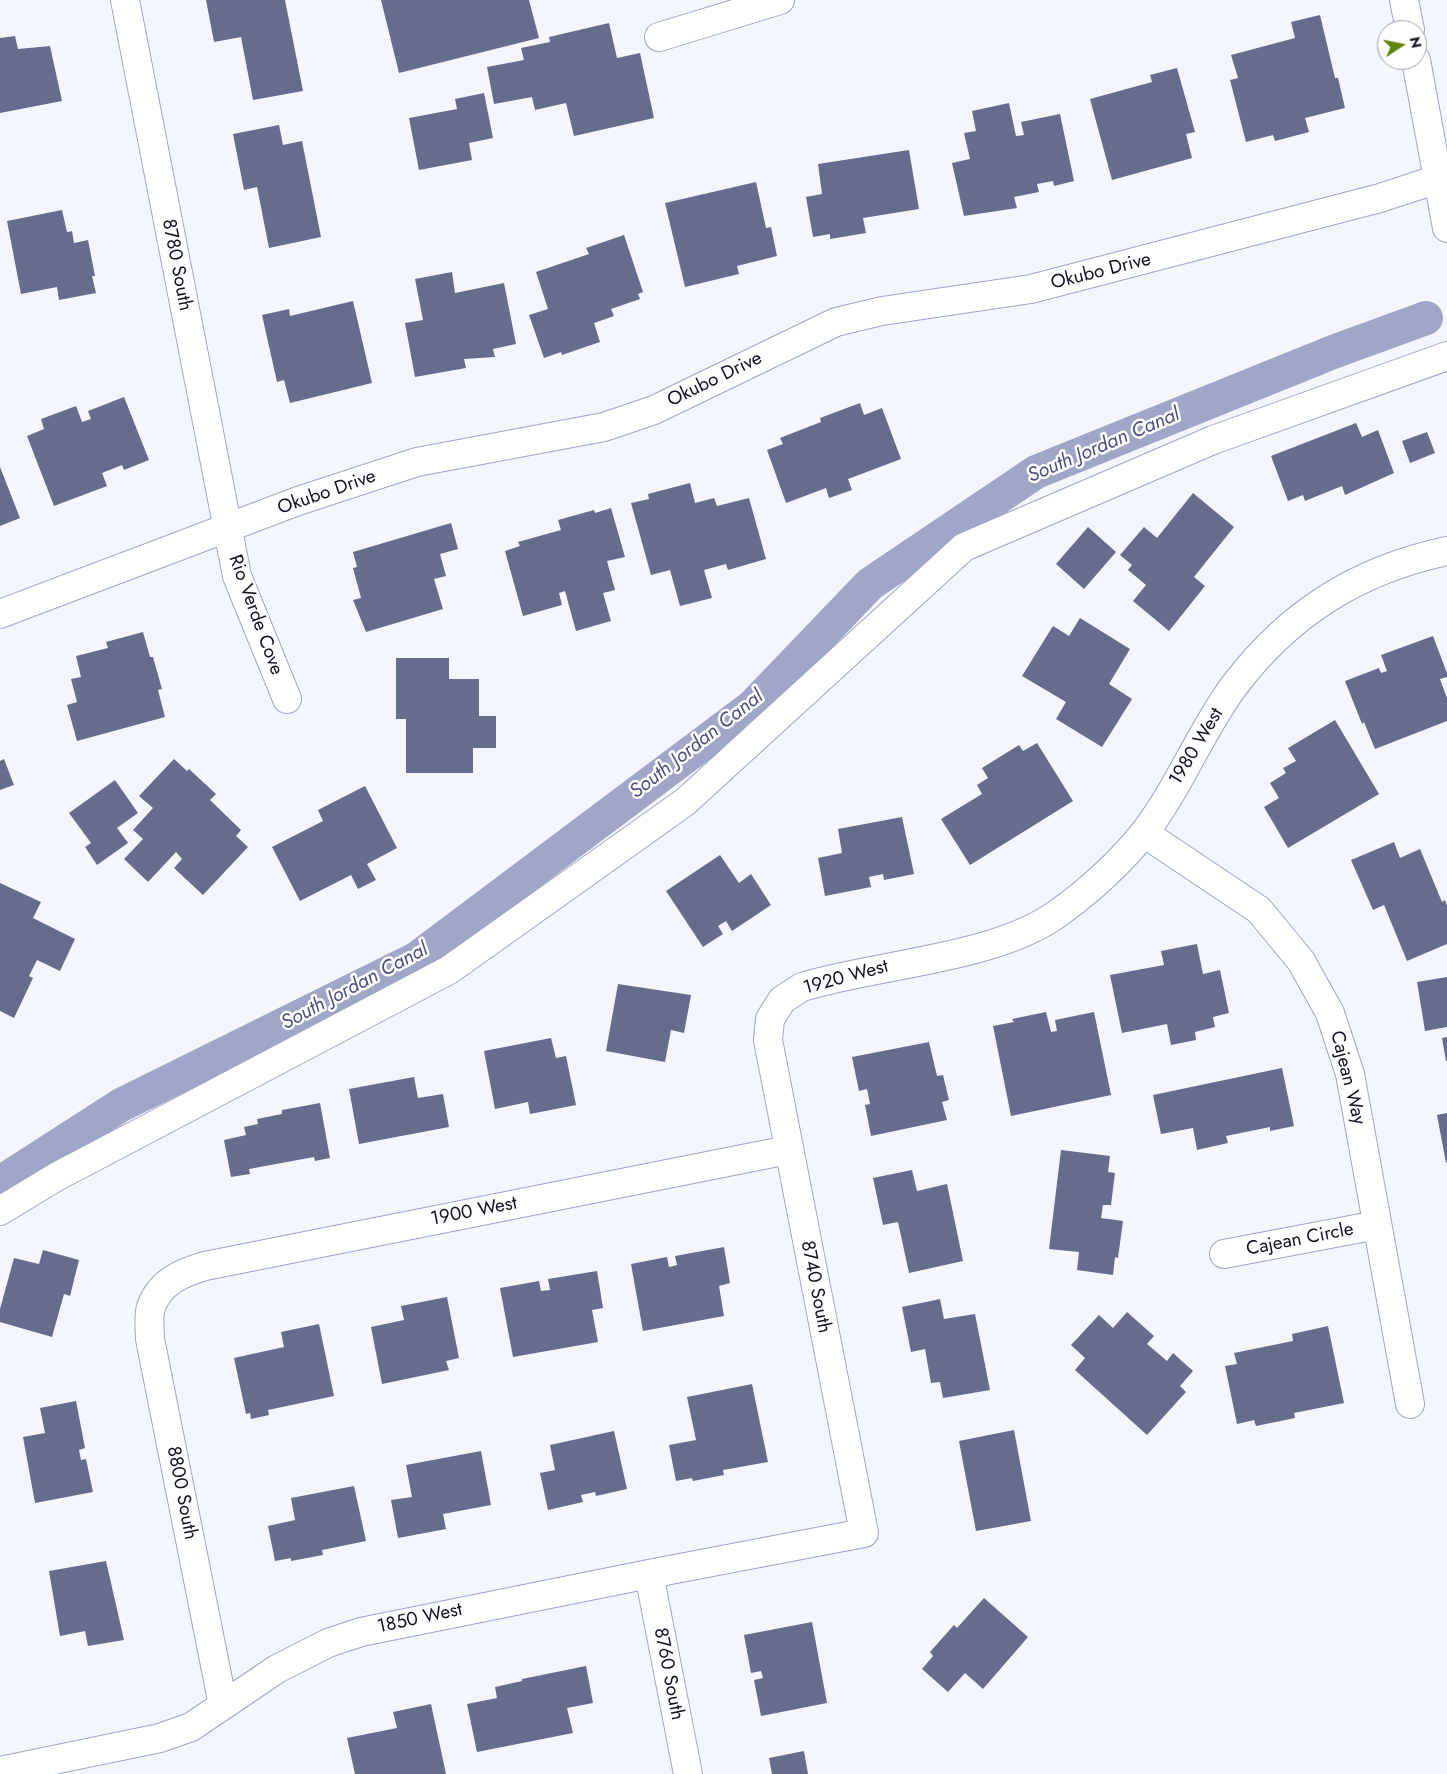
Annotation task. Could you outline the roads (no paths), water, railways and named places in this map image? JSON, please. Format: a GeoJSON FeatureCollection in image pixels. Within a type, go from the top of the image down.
{"type":"FeatureCollection","features":[{"type":"Feature","properties":{"kind":"street","name":"8780 South"},"geometry":{"type":"LineString","coordinates":[[125,0],[227,529]]}},
{"type":"Feature","properties":{"kind":"street"},"geometry":{"type":"LineString","coordinates":[[659,37],[780,0]]}},
{"type":"Feature","properties":{"kind":"street"},"geometry":{"type":"LineString","coordinates":[[1404,0],[1408,20]]}},
{"type":"Feature","properties":{"kind":"street"},"geometry":{"type":"LineString","coordinates":[[1418,70],[1447,228]]}},
{"type":"Feature","properties":{"kind":"street","name":"Okubo Drive"},"geometry":{"type":"LineString","coordinates":[[0,614],[298,501],[417,462],[604,427],[654,410],[836,322],[882,311],[1031,289],[1380,198],[1438,179]]}},
{"type":"Feature","properties":{"kind":"street"},"geometry":{"type":"LineString","coordinates":[[0,1211],[56,1177],[448,970],[685,802],[964,547],[1213,440],[1447,356]]}},
{"type":"Feature","properties":{"kind":"street","name":"Rio Verde Cove"},"geometry":{"type":"LineString","coordinates":[[227,529],[237,576],[287,699]]}},
{"type":"Feature","properties":{"kind":"street","name":"1980 West"},"geometry":{"type":"LineString","coordinates":[[955,952],[1009,939],[1055,915],[1100,881],[1144,832],[1233,687],[1271,642],[1330,596],[1379,570],[1447,551]]}},
{"type":"Feature","properties":{"kind":"street","name":"Cajean Way"},"geometry":{"type":"LineString","coordinates":[[1144,832],[1258,910],[1301,962],[1330,1013],[1350,1074],[1410,1404]]}},
{"type":"Feature","properties":{"kind":"street","name":"1920 West"},"geometry":{"type":"LineString","coordinates":[[768,1040],[770,1019],[782,1000],[802,986],[955,952]]}},
{"type":"Feature","properties":{"kind":"street","name":"8740 South"},"geometry":{"type":"LineString","coordinates":[[768,1040],[864,1533]]}},
{"type":"Feature","properties":{"kind":"street","name":"1900 West"},"geometry":{"type":"LineString","coordinates":[[164,1284],[183,1272],[204,1266],[788,1150]]}},
{"type":"Feature","properties":{"kind":"street","name":"Cajean Circle"},"geometry":{"type":"LineString","coordinates":[[1224,1254],[1377,1225]]}},
{"type":"Feature","properties":{"kind":"street","name":"8800 South"},"geometry":{"type":"LineString","coordinates":[[164,1284],[151,1308],[150,1339],[223,1705]]}},
{"type":"Feature","properties":{"kind":"street","name":"1850 West"},"geometry":{"type":"LineString","coordinates":[[0,1771],[160,1738],[191,1726],[277,1669],[328,1643],[361,1632],[864,1533]]}},
{"type":"Feature","properties":{"kind":"street","name":"8760 South"},"geometry":{"type":"LineString","coordinates":[[649,1574],[688,1774]]}},
{"type":"Feature","properties":{"kind":"waterway","name":"South Jordan Canal"},"geometry":{"type":"LineString","coordinates":[[0,1183],[121,1105],[416,959],[753,706],[870,584],[1036,472],[1333,352],[1426,318]]}}]}
